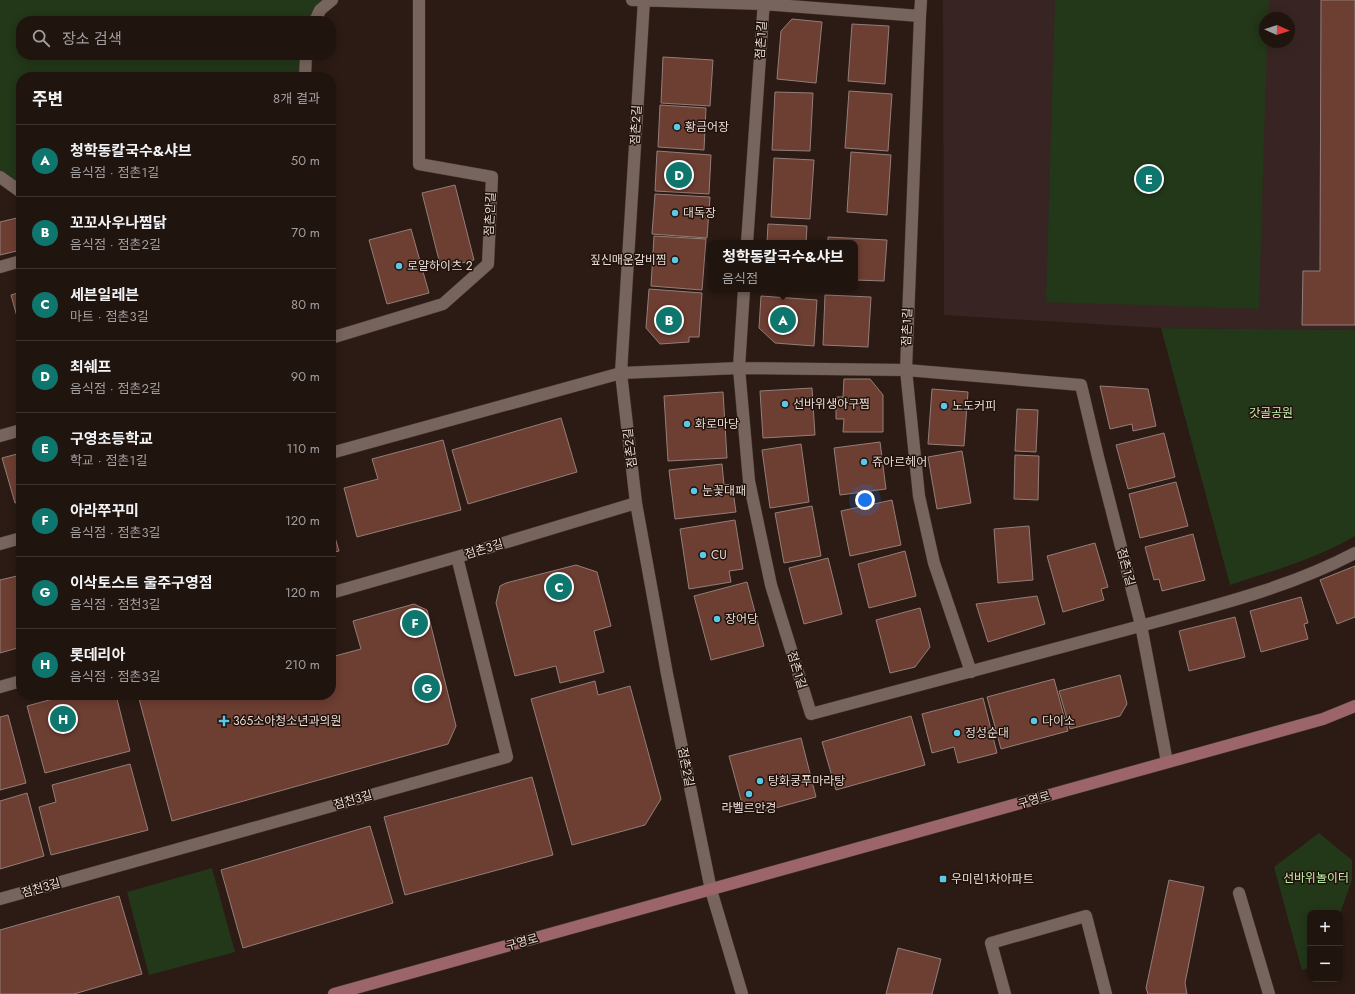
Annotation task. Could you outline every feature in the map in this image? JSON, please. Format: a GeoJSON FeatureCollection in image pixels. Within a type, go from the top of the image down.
{"type":"FeatureCollection","features":[{"type":"Feature","properties":{"kind":"main road","name":"구영로"},"geometry":{"type":"LineString","coordinates":[[334,994],[1323,719],[1355,706]]}},
{"type":"Feature","properties":{"kind":"street"},"geometry":{"type":"LineString","coordinates":[[317,16],[320,10],[332,0]]}},
{"type":"Feature","properties":{"kind":"street","name":"점촌안길"},"geometry":{"type":"LineString","coordinates":[[336,336],[443,304],[488,264],[492,177],[419,164],[419,0]]}},
{"type":"Feature","properties":{"kind":"street"},"geometry":{"type":"LineString","coordinates":[[640,0],[764,2]]}},
{"type":"Feature","properties":{"kind":"street","name":"점촌2길"},"geometry":{"type":"LineString","coordinates":[[640,0],[621,373],[636,503],[667,674],[711,890]]}},
{"type":"Feature","properties":{"kind":"street"},"geometry":{"type":"LineString","coordinates":[[920,16],[921,0]]}},
{"type":"Feature","properties":{"kind":"street","name":"점촌1길"},"geometry":{"type":"LineString","coordinates":[[747,240],[764,2],[920,16],[906,370],[1081,384],[1141,626],[1167,762]]}},
{"type":"Feature","properties":{"kind":"street"},"geometry":{"type":"LineString","coordinates":[[306,60],[306,72]]}},
{"type":"Feature","properties":{"kind":"street"},"geometry":{"type":"LineString","coordinates":[[0,177],[16,188]]}},
{"type":"Feature","properties":{"kind":"street"},"geometry":{"type":"LineString","coordinates":[[0,267],[16,262]]}},
{"type":"Feature","properties":{"kind":"street","name":"점촌1길"},"geometry":{"type":"LineString","coordinates":[[744,292],[739,368],[749,481],[771,585],[811,714],[1141,626],[1239,598],[1293,581],[1355,553]]}},
{"type":"Feature","properties":{"kind":"street"},"geometry":{"type":"LineString","coordinates":[[336,452],[621,373],[739,368],[906,370],[919,496],[934,563],[971,672]]}},
{"type":"Feature","properties":{"kind":"street"},"geometry":{"type":"LineString","coordinates":[[0,436],[16,431]]}},
{"type":"Feature","properties":{"kind":"street","name":"점촌3길"},"geometry":{"type":"LineString","coordinates":[[336,592],[636,503]]}},
{"type":"Feature","properties":{"kind":"street"},"geometry":{"type":"LineString","coordinates":[[0,544],[16,539]]}},
{"type":"Feature","properties":{"kind":"street","name":"점천3길"},"geometry":{"type":"LineString","coordinates":[[0,899],[507,757],[457,557]]}},
{"type":"Feature","properties":{"kind":"street"},"geometry":{"type":"LineString","coordinates":[[0,687],[16,682]]}},
{"type":"Feature","properties":{"kind":"street"},"geometry":{"type":"LineString","coordinates":[[711,890],[742,994]]}},
{"type":"Feature","properties":{"kind":"street"},"geometry":{"type":"LineString","coordinates":[[1239,893],[1270,994]]}},
{"type":"Feature","properties":{"kind":"street"},"geometry":{"type":"LineString","coordinates":[[1005,994],[991,943],[1086,916],[1106,994]]}},
{"type":"Feature","properties":{"kind":"shaded area"},"geometry":{"type":"Polygon","coordinates":[[[943,0],[1355,0],[1355,330],[1161,328],[944,315],[943,0]]]}},
{"type":"Feature","properties":{"kind":"green space"},"geometry":{"type":"Polygon","coordinates":[[[0,0],[332,0],[319,16],[16,16],[16,60],[306,60],[305,72],[16,72],[16,188],[0,177],[0,0]]]}},
{"type":"Feature","properties":{"kind":"green space"},"geometry":{"type":"Polygon","coordinates":[[[1055,0],[1269,0],[1268,12],[1259,12],[1259,48],[1267,48],[1259,309],[1046,302],[1055,0]]]}},
{"type":"Feature","properties":{"kind":"green space","name":"갓골공원"},"geometry":{"type":"Polygon","coordinates":[[[1161,328],[1355,330],[1355,536],[1309,558],[1230,585],[1161,328]]]}},
{"type":"Feature","properties":{"kind":"green space","name":"선바위놀이터"},"geometry":{"type":"Polygon","coordinates":[[[1319,833],[1352,860],[1352,880],[1341,910],[1307,910],[1307,968],[1302,970],[1274,867],[1319,833]]]}},
{"type":"Feature","properties":{"kind":"green space"},"geometry":{"type":"Polygon","coordinates":[[[212,868],[235,952],[149,975],[127,892],[212,868]]]}},
{"type":"Feature","properties":{"kind":"building"},"geometry":{"type":"Polygon","coordinates":[[[1321,0],[1355,0],[1355,325],[1302,325],[1303,271],[1320,271],[1321,0]]]}},
{"type":"Feature","properties":{"kind":"building"},"geometry":{"type":"Polygon","coordinates":[[[792,19],[822,22],[816,83],[777,79],[781,31],[792,19]]]}},
{"type":"Feature","properties":{"kind":"building"},"geometry":{"type":"Polygon","coordinates":[[[852,24],[889,26],[885,84],[848,81],[852,24]]]}},
{"type":"Feature","properties":{"kind":"building"},"geometry":{"type":"Polygon","coordinates":[[[663,57],[713,60],[710,106],[661,103],[663,57]]]}},
{"type":"Feature","properties":{"kind":"building"},"geometry":{"type":"Polygon","coordinates":[[[849,91],[892,94],[888,151],[845,148],[849,91]]]}},
{"type":"Feature","properties":{"kind":"building"},"geometry":{"type":"Polygon","coordinates":[[[775,92],[813,93],[810,151],[772,150],[775,92]]]}},
{"type":"Feature","properties":{"kind":"building"},"geometry":{"type":"Polygon","coordinates":[[[660,105],[706,108],[704,150],[658,147],[660,105]]]}},
{"type":"Feature","properties":{"kind":"building"},"geometry":{"type":"Polygon","coordinates":[[[657,151],[711,155],[709,194],[655,191],[657,151]]]}},
{"type":"Feature","properties":{"kind":"building"},"geometry":{"type":"Polygon","coordinates":[[[851,152],[891,155],[887,215],[847,212],[851,152]]]}},
{"type":"Feature","properties":{"kind":"building"},"geometry":{"type":"Polygon","coordinates":[[[774,158],[814,160],[810,219],[771,217],[774,158]]]}},
{"type":"Feature","properties":{"kind":"building"},"geometry":{"type":"Polygon","coordinates":[[[455,185],[474,260],[441,268],[422,193],[455,185]]]}},
{"type":"Feature","properties":{"kind":"building"},"geometry":{"type":"Polygon","coordinates":[[[655,194],[710,197],[707,238],[652,234],[655,194]]]}},
{"type":"Feature","properties":{"kind":"building"},"geometry":{"type":"Polygon","coordinates":[[[16,218],[16,251],[0,255],[0,222],[16,218]]]}},
{"type":"Feature","properties":{"kind":"building"},"geometry":{"type":"Polygon","coordinates":[[[768,224],[807,226],[806,240],[767,240],[768,224]]]}},
{"type":"Feature","properties":{"kind":"building","name":"로얄하이츠 2"},"geometry":{"type":"Polygon","coordinates":[[[411,229],[429,293],[387,304],[369,240],[411,229]]]}},
{"type":"Feature","properties":{"kind":"building"},"geometry":{"type":"Polygon","coordinates":[[[654,236],[706,239],[702,290],[651,286],[654,236]]]}},
{"type":"Feature","properties":{"kind":"building"},"geometry":{"type":"Polygon","coordinates":[[[828,237],[887,240],[884,281],[858,280],[858,240],[828,240],[828,237]]]}},
{"type":"Feature","properties":{"kind":"building"},"geometry":{"type":"Polygon","coordinates":[[[649,289],[702,293],[699,337],[689,337],[689,342],[660,344],[646,328],[649,289]]]}},
{"type":"Feature","properties":{"kind":"building"},"geometry":{"type":"Polygon","coordinates":[[[16,294],[16,313],[11,295],[16,294]]]}},
{"type":"Feature","properties":{"kind":"building"},"geometry":{"type":"Polygon","coordinates":[[[825,295],[871,297],[868,347],[823,345],[825,295]]]}},
{"type":"Feature","properties":{"kind":"building"},"geometry":{"type":"Polygon","coordinates":[[[761,296],[817,300],[814,346],[775,343],[759,328],[761,296]]]}},
{"type":"Feature","properties":{"kind":"building"},"geometry":{"type":"Polygon","coordinates":[[[844,379],[870,379],[883,395],[883,432],[843,432],[844,419],[836,419],[836,397],[843,397],[844,379]]]}},
{"type":"Feature","properties":{"kind":"building"},"geometry":{"type":"Polygon","coordinates":[[[1100,386],[1148,389],[1156,426],[1133,431],[1132,424],[1110,429],[1100,386]]]}},
{"type":"Feature","properties":{"kind":"building"},"geometry":{"type":"Polygon","coordinates":[[[812,388],[815,435],[763,438],[760,391],[812,388]]]}},
{"type":"Feature","properties":{"kind":"building"},"geometry":{"type":"Polygon","coordinates":[[[932,389],[968,392],[964,446],[928,444],[932,389]]]}},
{"type":"Feature","properties":{"kind":"building"},"geometry":{"type":"Polygon","coordinates":[[[723,392],[727,458],[668,461],[664,396],[723,392]]]}},
{"type":"Feature","properties":{"kind":"building"},"geometry":{"type":"Polygon","coordinates":[[[1017,409],[1038,410],[1036,452],[1015,451],[1017,409]]]}},
{"type":"Feature","properties":{"kind":"building"},"geometry":{"type":"Polygon","coordinates":[[[561,418],[577,472],[468,504],[452,450],[561,418]]]}},
{"type":"Feature","properties":{"kind":"building"},"geometry":{"type":"Polygon","coordinates":[[[1164,433],[1175,477],[1128,489],[1116,445],[1164,433]]]}},
{"type":"Feature","properties":{"kind":"building"},"geometry":{"type":"Polygon","coordinates":[[[443,440],[461,510],[357,537],[344,488],[378,479],[372,459],[443,440]]]}},
{"type":"Feature","properties":{"kind":"building"},"geometry":{"type":"Polygon","coordinates":[[[880,442],[886,489],[840,495],[834,448],[880,442]]]}},
{"type":"Feature","properties":{"kind":"building"},"geometry":{"type":"Polygon","coordinates":[[[801,444],[809,502],[770,508],[762,450],[801,444]]]}},
{"type":"Feature","properties":{"kind":"building"},"geometry":{"type":"Polygon","coordinates":[[[962,451],[971,503],[937,509],[928,457],[962,451]]]}},
{"type":"Feature","properties":{"kind":"building"},"geometry":{"type":"Polygon","coordinates":[[[16,454],[16,503],[15,503],[2,458],[16,454]]]}},
{"type":"Feature","properties":{"kind":"building"},"geometry":{"type":"Polygon","coordinates":[[[1015,455],[1039,456],[1038,500],[1014,499],[1015,455]]]}},
{"type":"Feature","properties":{"kind":"building"},"geometry":{"type":"Polygon","coordinates":[[[722,464],[724,485],[732,484],[736,512],[675,519],[669,470],[722,464]]]}},
{"type":"Feature","properties":{"kind":"building"},"geometry":{"type":"Polygon","coordinates":[[[1176,482],[1188,526],[1140,538],[1129,494],[1176,482]]]}},
{"type":"Feature","properties":{"kind":"building"},"geometry":{"type":"Polygon","coordinates":[[[892,500],[901,545],[850,556],[841,511],[892,500]]]}},
{"type":"Feature","properties":{"kind":"building"},"geometry":{"type":"Polygon","coordinates":[[[812,506],[821,556],[784,563],[775,513],[812,506]]]}},
{"type":"Feature","properties":{"kind":"building"},"geometry":{"type":"Polygon","coordinates":[[[735,520],[743,569],[729,571],[731,582],[689,589],[680,529],[735,520]]]}},
{"type":"Feature","properties":{"kind":"building"},"geometry":{"type":"Polygon","coordinates":[[[1029,526],[1033,580],[998,583],[994,529],[1029,526]]]}},
{"type":"Feature","properties":{"kind":"building"},"geometry":{"type":"Polygon","coordinates":[[[1193,534],[1205,580],[1162,591],[1159,579],[1154,580],[1145,547],[1193,534]]]}},
{"type":"Feature","properties":{"kind":"building"},"geometry":{"type":"Polygon","coordinates":[[[336,541],[339,551],[336,552],[336,541]]]}},
{"type":"Feature","properties":{"kind":"building"},"geometry":{"type":"Polygon","coordinates":[[[1095,543],[1108,587],[1101,589],[1104,600],[1063,612],[1047,556],[1095,543]]]}},
{"type":"Feature","properties":{"kind":"building"},"geometry":{"type":"Polygon","coordinates":[[[905,551],[916,596],[869,608],[858,564],[905,551]]]}},
{"type":"Feature","properties":{"kind":"building"},"geometry":{"type":"Polygon","coordinates":[[[828,558],[842,614],[804,624],[789,568],[828,558]]]}},
{"type":"Feature","properties":{"kind":"building"},"geometry":{"type":"Polygon","coordinates":[[[576,565],[597,572],[611,626],[594,631],[604,672],[560,683],[556,666],[515,676],[496,603],[500,586],[506,583],[576,565]]]}},
{"type":"Feature","properties":{"kind":"building"},"geometry":{"type":"Polygon","coordinates":[[[1355,566],[1355,617],[1337,624],[1320,580],[1355,566]]]}},
{"type":"Feature","properties":{"kind":"building"},"geometry":{"type":"Polygon","coordinates":[[[16,576],[16,648],[0,653],[0,580],[16,576]]]}},
{"type":"Feature","properties":{"kind":"building"},"geometry":{"type":"Polygon","coordinates":[[[747,582],[764,646],[711,660],[694,596],[747,582]]]}},
{"type":"Feature","properties":{"kind":"building"},"geometry":{"type":"Polygon","coordinates":[[[1037,596],[1045,624],[988,642],[976,604],[1037,596]]]}},
{"type":"Feature","properties":{"kind":"building"},"geometry":{"type":"Polygon","coordinates":[[[1301,597],[1308,623],[1304,624],[1308,639],[1261,652],[1250,611],[1301,597]]]}},
{"type":"Feature","properties":{"kind":"building"},"geometry":{"type":"Polygon","coordinates":[[[414,604],[427,610],[456,726],[448,744],[172,821],[139,700],[336,700],[336,656],[361,649],[353,621],[414,604]]]}},
{"type":"Feature","properties":{"kind":"building"},"geometry":{"type":"Polygon","coordinates":[[[920,608],[930,647],[915,667],[890,673],[876,620],[920,608]]]}},
{"type":"Feature","properties":{"kind":"building"},"geometry":{"type":"Polygon","coordinates":[[[1235,617],[1245,657],[1189,671],[1179,631],[1235,617]]]}},
{"type":"Feature","properties":{"kind":"building"},"geometry":{"type":"Polygon","coordinates":[[[1120,675],[1127,704],[1120,716],[1070,729],[1059,691],[1120,675]]]}},
{"type":"Feature","properties":{"kind":"building"},"geometry":{"type":"Polygon","coordinates":[[[1054,679],[1068,731],[1001,749],[987,697],[1054,679]]]}},
{"type":"Feature","properties":{"kind":"building"},"geometry":{"type":"Polygon","coordinates":[[[595,681],[598,695],[630,686],[661,799],[645,825],[572,845],[531,699],[595,681]]]}},
{"type":"Feature","properties":{"kind":"building"},"geometry":{"type":"Polygon","coordinates":[[[983,698],[997,753],[958,763],[954,747],[932,753],[922,714],[983,698]]]}},
{"type":"Feature","properties":{"kind":"building"},"geometry":{"type":"Polygon","coordinates":[[[49,700],[117,700],[130,751],[45,773],[27,706],[49,700]]]}},
{"type":"Feature","properties":{"kind":"building"},"geometry":{"type":"Polygon","coordinates":[[[8,715],[26,783],[0,790],[0,717],[8,715]]]}},
{"type":"Feature","properties":{"kind":"building"},"geometry":{"type":"Polygon","coordinates":[[[911,716],[925,765],[836,790],[822,742],[911,716]]]}},
{"type":"Feature","properties":{"kind":"building"},"geometry":{"type":"Polygon","coordinates":[[[801,738],[816,797],[761,812],[741,800],[729,756],[801,738]]]}},
{"type":"Feature","properties":{"kind":"building"},"geometry":{"type":"Polygon","coordinates":[[[130,764],[148,830],[51,855],[39,807],[56,802],[52,785],[130,764]]]}},
{"type":"Feature","properties":{"kind":"building"},"geometry":{"type":"Polygon","coordinates":[[[532,777],[553,855],[405,895],[384,817],[532,777]]]}},
{"type":"Feature","properties":{"kind":"building"},"geometry":{"type":"Polygon","coordinates":[[[27,793],[44,856],[0,869],[0,801],[27,793]]]}},
{"type":"Feature","properties":{"kind":"building"},"geometry":{"type":"Polygon","coordinates":[[[370,826],[393,903],[243,948],[221,870],[370,826]]]}},
{"type":"Feature","properties":{"kind":"building"},"geometry":{"type":"Polygon","coordinates":[[[1169,880],[1204,887],[1185,983],[1187,994],[1148,994],[1146,988],[1169,880]]]}},
{"type":"Feature","properties":{"kind":"building"},"geometry":{"type":"Polygon","coordinates":[[[119,896],[142,974],[74,994],[0,994],[0,930],[119,896]]]}},
{"type":"Feature","properties":{"kind":"building"},"geometry":{"type":"Polygon","coordinates":[[[898,948],[941,959],[932,994],[886,994],[898,948]]]}},
{"type":"Feature","properties":{"kind":"place","name":"황금어장"},"geometry":{"type":"Point","coordinates":[677,127]}},
{"type":"Feature","properties":{"kind":"place","name":"최쉐프"},"geometry":{"type":"Point","coordinates":[679,175]}},
{"type":"Feature","properties":{"kind":"place","name":"구영초등학교"},"geometry":{"type":"Point","coordinates":[1149,179]}},
{"type":"Feature","properties":{"kind":"place","name":"대독장"},"geometry":{"type":"Point","coordinates":[675,213]}},
{"type":"Feature","properties":{"kind":"place","name":"짚신매운갈비찜"},"geometry":{"type":"Point","coordinates":[675,260]}},
{"type":"Feature","properties":{"kind":"place","name":"로얄하이츠 2"},"geometry":{"type":"Point","coordinates":[399,266]}},
{"type":"Feature","properties":{"kind":"place","name":"꼬꼬사우나찜닭"},"geometry":{"type":"Point","coordinates":[669,320]}},
{"type":"Feature","properties":{"kind":"place","name":"청학동칼국수&샤브"},"geometry":{"type":"Point","coordinates":[783,320]}},
{"type":"Feature","properties":{"kind":"place","name":"선바위생아구찜"},"geometry":{"type":"Point","coordinates":[785,404]}},
{"type":"Feature","properties":{"kind":"place","name":"노도커피"},"geometry":{"type":"Point","coordinates":[944,406]}},
{"type":"Feature","properties":{"kind":"place","name":"화로마당"},"geometry":{"type":"Point","coordinates":[687,424]}},
{"type":"Feature","properties":{"kind":"place","name":"쥬아르헤어"},"geometry":{"type":"Point","coordinates":[864,462]}},
{"type":"Feature","properties":{"kind":"place","name":"눈꽃대패"},"geometry":{"type":"Point","coordinates":[694,491]}},
{"type":"Feature","properties":{"kind":"place","name":"CU"},"geometry":{"type":"Point","coordinates":[703,555]}},
{"type":"Feature","properties":{"kind":"place","name":"세븐일레븐"},"geometry":{"type":"Point","coordinates":[559,587]}},
{"type":"Feature","properties":{"kind":"place","name":"장어당"},"geometry":{"type":"Point","coordinates":[717,619]}},
{"type":"Feature","properties":{"kind":"place","name":"아라쭈꾸미"},"geometry":{"type":"Point","coordinates":[415,623]}},
{"type":"Feature","properties":{"kind":"place","name":"이삭토스트 울주구영점"},"geometry":{"type":"Point","coordinates":[427,688]}},
{"type":"Feature","properties":{"kind":"place","name":"롯데리아"},"geometry":{"type":"Point","coordinates":[63,719]}},
{"type":"Feature","properties":{"kind":"place","name":"365소아청소년과의원"},"geometry":{"type":"Point","coordinates":[224,721]}},
{"type":"Feature","properties":{"kind":"place","name":"다이소"},"geometry":{"type":"Point","coordinates":[1034,721]}},
{"type":"Feature","properties":{"kind":"place","name":"정성순대"},"geometry":{"type":"Point","coordinates":[957,733]}},
{"type":"Feature","properties":{"kind":"place","name":"탕화쿵푸마라탕"},"geometry":{"type":"Point","coordinates":[760,781]}},
{"type":"Feature","properties":{"kind":"place","name":"라벨르안경"},"geometry":{"type":"Point","coordinates":[749,794]}},
{"type":"Feature","properties":{"kind":"place","name":"우미린1차아파트"},"geometry":{"type":"Point","coordinates":[943,879]}}]}
